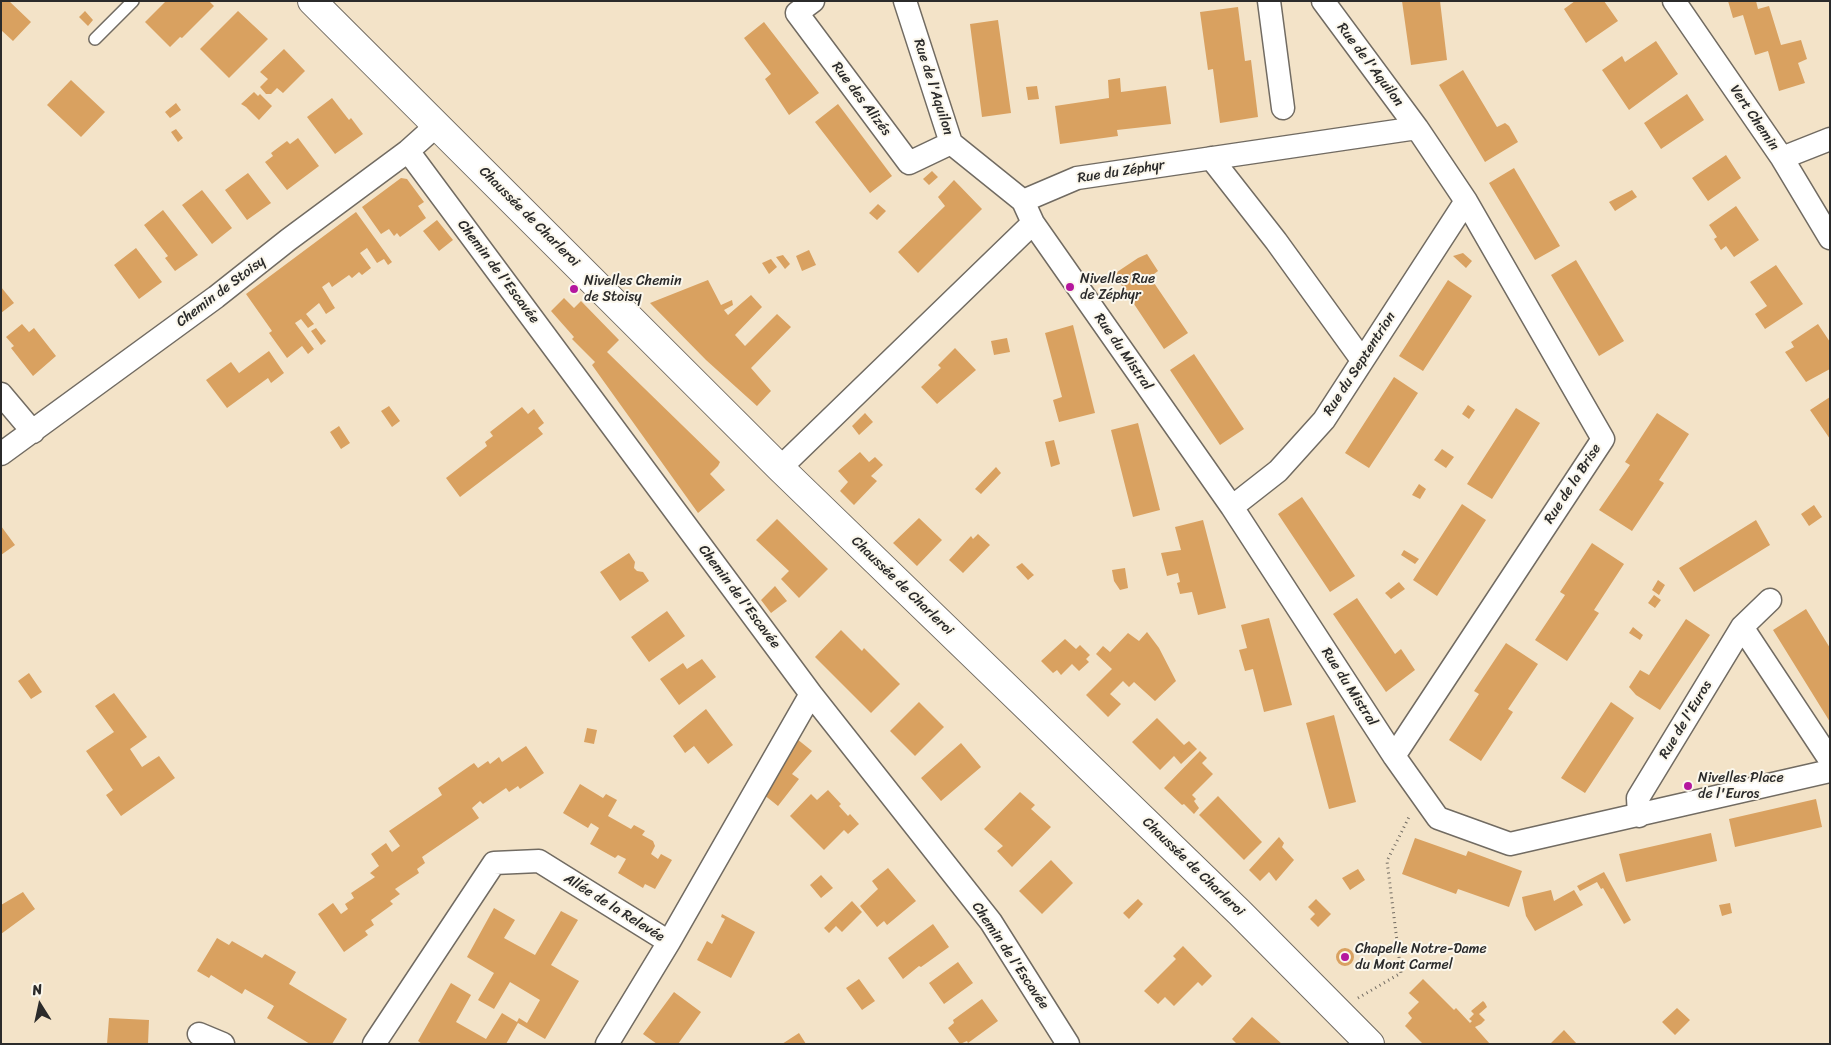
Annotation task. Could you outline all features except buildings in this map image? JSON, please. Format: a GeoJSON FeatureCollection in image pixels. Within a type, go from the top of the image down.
{"type":"FeatureCollection","features":[{"type":"Feature","properties":{"kind":"main road","name":"Chaussée de Charleroi"},"geometry":{"type":"LineString","coordinates":[[312,1],[780,468],[1226,899],[1370,1044]]}},
{"type":"Feature","properties":{"kind":"street","name":"Rue des Alizés"},"geometry":{"type":"LineString","coordinates":[[813,1],[797,13],[909,163],[951,143]]}},
{"type":"Feature","properties":{"kind":"street","name":"Rue de l'Aquilon"},"geometry":{"type":"LineString","coordinates":[[905,1],[951,143],[1023,201]]}},
{"type":"Feature","properties":{"kind":"street"},"geometry":{"type":"LineString","coordinates":[[1269,1],[1283,108]]}},
{"type":"Feature","properties":{"kind":"street","name":"Rue de l'Aquilon"},"geometry":{"type":"LineString","coordinates":[[1323,1],[1417,128]]}},
{"type":"Feature","properties":{"kind":"street","name":"Vert Chemin"},"geometry":{"type":"LineString","coordinates":[[1674,1],[1782,158],[1830,238]]}},
{"type":"Feature","properties":{"kind":"street","name":"Chemin de Stoisy"},"geometry":{"type":"LineString","coordinates":[[1,454],[216,297],[288,240],[408,151],[437,125]]}},
{"type":"Feature","properties":{"kind":"street","name":"Rue du Zéphyr"},"geometry":{"type":"LineString","coordinates":[[1023,201],[1077,178],[1417,128]]}},
{"type":"Feature","properties":{"kind":"street","name":"Rue de la Brise"},"geometry":{"type":"LineString","coordinates":[[1394,756],[1603,439],[1466,201],[1417,128]]}},
{"type":"Feature","properties":{"kind":"street"},"geometry":{"type":"LineString","coordinates":[[1782,158],[1830,139]]}},
{"type":"Feature","properties":{"kind":"street","name":"Chemin de l'Escavée"},"geometry":{"type":"LineString","coordinates":[[408,151],[811,694],[991,922],[1068,1044]]}},
{"type":"Feature","properties":{"kind":"street"},"geometry":{"type":"LineString","coordinates":[[1210,158],[1276,241],[1362,360]]}},
{"type":"Feature","properties":{"kind":"street"},"geometry":{"type":"LineString","coordinates":[[780,468],[1033,223],[1023,201]]}},
{"type":"Feature","properties":{"kind":"street","name":"Rue du Septentrion"},"geometry":{"type":"LineString","coordinates":[[1232,507],[1278,471],[1324,420],[1466,201]]}},
{"type":"Feature","properties":{"kind":"street","name":"Rue du Mistral"},"geometry":{"type":"LineString","coordinates":[[1033,223],[1232,507],[1394,756],[1438,818],[1510,844],[1830,772]]}},
{"type":"Feature","properties":{"kind":"street"},"geometry":{"type":"LineString","coordinates":[[1,394],[32,432]]}},
{"type":"Feature","properties":{"kind":"street","name":"Rue de l'Euros"},"geometry":{"type":"LineString","coordinates":[[1639,816],[1638,798],[1742,627],[1770,600]]}},
{"type":"Feature","properties":{"kind":"street"},"geometry":{"type":"LineString","coordinates":[[1742,627],[1830,760]]}},
{"type":"Feature","properties":{"kind":"street","name":"Allée de la Relevée"},"geometry":{"type":"LineString","coordinates":[[374,1044],[494,862],[539,861],[669,942],[811,694]]}},
{"type":"Feature","properties":{"kind":"street"},"geometry":{"type":"LineString","coordinates":[[607,1044],[669,942]]}},
{"type":"Feature","properties":{"kind":"street"},"geometry":{"type":"LineString","coordinates":[[199,1034],[223,1044]]}},
{"type":"Feature","properties":{"kind":"lane"},"geometry":{"type":"LineString","coordinates":[[95,39],[133,1]]}},
{"type":"Feature","properties":{"kind":"path"},"geometry":{"type":"LineString","coordinates":[[1340,1012],[1362,995],[1401,973],[1387,861],[1420,794]]}},
{"type":"Feature","properties":{"kind":"place","name":"Nivelles Rue de Zéphyr"},"geometry":{"type":"Point","coordinates":[1070,287]}},
{"type":"Feature","properties":{"kind":"place","name":"Nivelles Chemin de Stoisy"},"geometry":{"type":"Point","coordinates":[574,289]}},
{"type":"Feature","properties":{"kind":"place","name":"Nivelles Place de l'Euros"},"geometry":{"type":"Point","coordinates":[1688,786]}},
{"type":"Feature","properties":{"kind":"place","name":"Chapelle Notre-Dame du Mont Carmel"},"geometry":{"type":"Point","coordinates":[1345,957]}}]}
